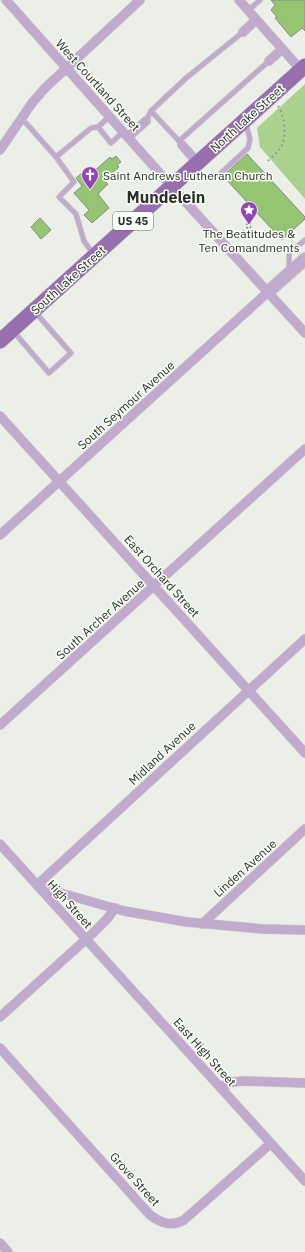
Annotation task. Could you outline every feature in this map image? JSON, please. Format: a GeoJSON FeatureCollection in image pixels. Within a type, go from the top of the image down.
{"type":"FeatureCollection","features":[{"type":"Feature","properties":{"kind":"main road","name":"North Lake Street"},"geometry":{"type":"LineString","coordinates":[[172,186],[303,68]]}},
{"type":"Feature","properties":{"kind":"main road","name":"South Lake Street"},"geometry":{"type":"LineString","coordinates":[[0,341],[172,186]]}},
{"type":"Feature","properties":{"kind":"street","name":"West Courtland Street"},"geometry":{"type":"LineString","coordinates":[[6,0],[305,333]]}},
{"type":"Feature","properties":{"kind":"street"},"geometry":{"type":"LineString","coordinates":[[0,150],[32,103],[45,88],[140,0]]}},
{"type":"Feature","properties":{"kind":"street"},"geometry":{"type":"LineString","coordinates":[[239,0],[282,49],[303,68]]}},
{"type":"Feature","properties":{"kind":"street"},"geometry":{"type":"LineString","coordinates":[[242,32],[256,20]]}},
{"type":"Feature","properties":{"kind":"street"},"geometry":{"type":"LineString","coordinates":[[269,61],[282,49]]}},
{"type":"Feature","properties":{"kind":"street"},"geometry":{"type":"LineString","coordinates":[[126,134],[146,121]]}},
{"type":"Feature","properties":{"kind":"street"},"geometry":{"type":"LineString","coordinates":[[181,143],[194,167]]}},
{"type":"Feature","properties":{"kind":"street"},"geometry":{"type":"LineString","coordinates":[[268,292],[305,259]]}},
{"type":"Feature","properties":{"kind":"street","name":"South Seymour Avenue"},"geometry":{"type":"LineString","coordinates":[[0,535],[268,292]]}},
{"type":"Feature","properties":{"kind":"street","name":"East Orchard Street"},"geometry":{"type":"LineString","coordinates":[[0,416],[305,753]]}},
{"type":"Feature","properties":{"kind":"street","name":"South Archer Avenue"},"geometry":{"type":"LineString","coordinates":[[0,725],[305,449]]}},
{"type":"Feature","properties":{"kind":"street","name":"Midland Avenue"},"geometry":{"type":"LineString","coordinates":[[37,885],[305,639]]}},
{"type":"Feature","properties":{"kind":"street","name":"Linden Avenue"},"geometry":{"type":"LineString","coordinates":[[202,924],[305,830]]}},
{"type":"Feature","properties":{"kind":"street","name":"High Street"},"geometry":{"type":"LineString","coordinates":[[0,844],[86,939]]}},
{"type":"Feature","properties":{"kind":"street"},"geometry":{"type":"LineString","coordinates":[[37,885],[115,908],[202,924],[263,929],[305,930]]}},
{"type":"Feature","properties":{"kind":"street"},"geometry":{"type":"LineString","coordinates":[[0,1017],[86,939],[107,919],[115,908]]}},
{"type":"Feature","properties":{"kind":"street","name":"East High Street"},"geometry":{"type":"LineString","coordinates":[[86,939],[305,1181]]}},
{"type":"Feature","properties":{"kind":"street","name":"Grove Street"},"geometry":{"type":"LineString","coordinates":[[0,1048],[150,1215],[159,1222],[168,1224],[178,1223],[184,1220],[270,1144]]}},
{"type":"Feature","properties":{"kind":"street"},"geometry":{"type":"LineString","coordinates":[[220,1087],[233,1082],[244,1081],[305,1082]]}},
{"type":"Feature","properties":{"kind":"street"},"geometry":{"type":"LineString","coordinates":[[0,1243],[8,1252]]}},
{"type":"Feature","properties":{"kind":"lane"},"geometry":{"type":"LineString","coordinates":[[248,11],[260,0]]}},
{"type":"Feature","properties":{"kind":"lane"},"geometry":{"type":"LineString","coordinates":[[146,121],[151,111],[185,79],[242,32]]}},
{"type":"Feature","properties":{"kind":"lane"},"geometry":{"type":"LineString","coordinates":[[151,111],[181,143],[269,61]]}},
{"type":"Feature","properties":{"kind":"lane"},"geometry":{"type":"LineString","coordinates":[[56,157],[91,128],[98,127],[110,116]]}},
{"type":"Feature","properties":{"kind":"lane"},"geometry":{"type":"LineString","coordinates":[[21,119],[56,157],[74,182],[60,197],[76,214],[84,241],[95,256]]}},
{"type":"Feature","properties":{"kind":"lane"},"geometry":{"type":"LineString","coordinates":[[194,167],[207,177],[213,178],[219,175],[248,148],[250,139],[246,120]]}},
{"type":"Feature","properties":{"kind":"lane"},"geometry":{"type":"LineString","coordinates":[[98,127],[111,143],[126,134]]}},
{"type":"Feature","properties":{"kind":"lane"},"geometry":{"type":"LineString","coordinates":[[289,274],[289,253],[305,240]]}},
{"type":"Feature","properties":{"kind":"lane"},"geometry":{"type":"LineString","coordinates":[[12,330],[49,373],[71,353],[34,310]]}},
{"type":"Feature","properties":{"kind":"path"},"geometry":{"type":"LineString","coordinates":[[268,161],[282,145],[284,137],[283,117],[278,106]]}},
{"type":"Feature","properties":{"kind":"path"},"geometry":{"type":"LineString","coordinates":[[235,238],[248,227]]}},
{"type":"Feature","properties":{"kind":"green space"},"geometry":{"type":"Polygon","coordinates":[[[305,84],[305,199],[260,147],[257,128],[305,84]]]}},
{"type":"Feature","properties":{"kind":"building"},"geometry":{"type":"Polygon","coordinates":[[[271,0],[305,0],[305,31],[302,28],[291,37],[275,18],[277,17],[271,10],[275,5],[271,0]]]}},
{"type":"Feature","properties":{"kind":"building"},"geometry":{"type":"Polygon","coordinates":[[[247,154],[305,217],[305,219],[282,240],[223,176],[247,154]]]}},
{"type":"Feature","properties":{"kind":"building","name":"Saint Andrews Lutheran Church"},"geometry":{"type":"Polygon","coordinates":[[[116,156],[121,162],[117,165],[119,167],[104,180],[108,184],[98,194],[109,208],[92,223],[84,215],[89,210],[74,193],[82,186],[76,178],[89,167],[93,172],[110,157],[112,159],[116,156]]]}},
{"type":"Feature","properties":{"kind":"building"},"geometry":{"type":"Polygon","coordinates":[[[40,218],[51,230],[41,239],[31,227],[40,218]]]}},
{"type":"Feature","properties":{"kind":"place","name":"Saint Andrews Lutheran Church"},"geometry":{"type":"Point","coordinates":[90,190]}},
{"type":"Feature","properties":{"kind":"place","name":"The Beatitudes & Ten Comandments"},"geometry":{"type":"Point","coordinates":[249,225]}},
{"type":"Feature","properties":{"kind":"district","name":"Mundelein"},"geometry":{"type":"Point","coordinates":[166,197]}}]}
